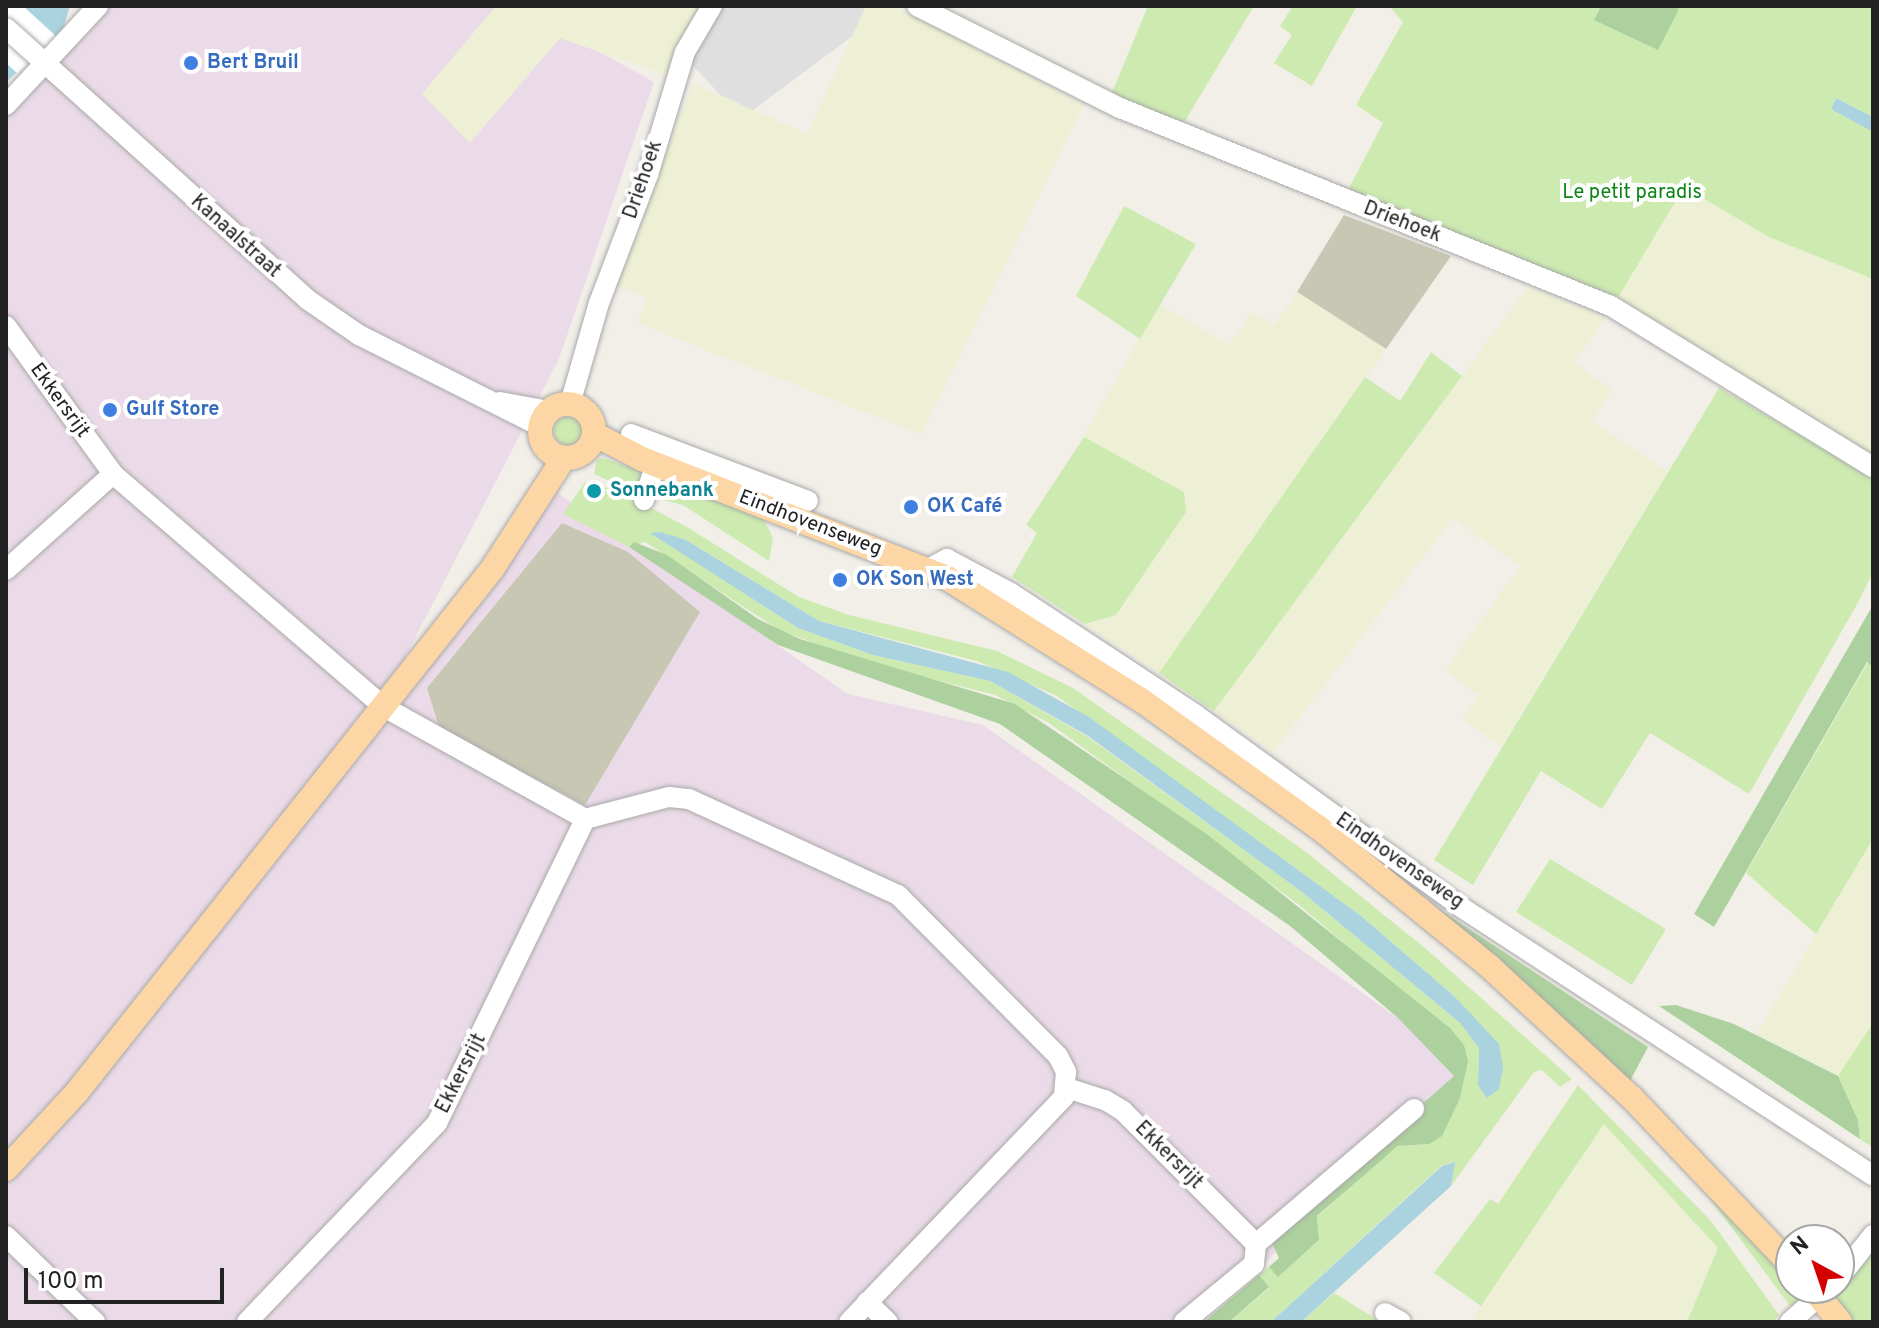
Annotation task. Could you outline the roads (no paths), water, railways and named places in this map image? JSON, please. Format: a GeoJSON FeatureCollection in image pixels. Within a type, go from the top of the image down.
{"type":"FeatureCollection","features":[{"type":"Feature","properties":{"kind":"main road"},"geometry":{"type":"LineString","coordinates":[[560,412],[574,448]]}},
{"type":"Feature","properties":{"kind":"main road"},"geometry":{"type":"LineString","coordinates":[[560,412],[574,448]]}},
{"type":"Feature","properties":{"kind":"main road"},"geometry":{"type":"LineString","coordinates":[[6,1169],[77,1092],[384,707],[493,568],[574,448]]}},
{"type":"Feature","properties":{"kind":"main road","name":"Eindhovenseweg"},"geometry":{"type":"LineString","coordinates":[[574,448],[696,470],[926,570],[1088,665],[1330,837],[1561,1032],[1775,1249]]}},
{"type":"Feature","properties":{"kind":"main road"},"geometry":{"type":"LineString","coordinates":[[1828,1304],[1840,1322]]}},
{"type":"Feature","properties":{"kind":"street"},"geometry":{"type":"LineString","coordinates":[[6,105],[41,60],[98,6]]}},
{"type":"Feature","properties":{"kind":"street","name":"Driehoek"},"geometry":{"type":"LineString","coordinates":[[560,412],[587,370],[583,357],[685,52],[712,6]]}},
{"type":"Feature","properties":{"kind":"street","name":"Driehoek"},"geometry":{"type":"LineString","coordinates":[[917,6],[1120,108],[1611,306],[1873,467]]}},
{"type":"Feature","properties":{"kind":"street","name":"Kanaalstraat"},"geometry":{"type":"LineString","coordinates":[[6,28],[308,300],[359,335],[496,402],[560,412]]}},
{"type":"Feature","properties":{"kind":"street","name":"Ekkersrijt"},"geometry":{"type":"LineString","coordinates":[[6,326],[113,474],[384,707],[585,819],[437,1123],[247,1322]]}},
{"type":"Feature","properties":{"kind":"street","name":"Eindhovenseweg"},"geometry":{"type":"LineString","coordinates":[[631,434],[696,470],[808,501]]}},
{"type":"Feature","properties":{"kind":"street"},"geometry":{"type":"LineString","coordinates":[[644,500],[649,461]]}},
{"type":"Feature","properties":{"kind":"street"},"geometry":{"type":"LineString","coordinates":[[6,570],[113,474]]}},
{"type":"Feature","properties":{"kind":"street","name":"Eindhovenseweg"},"geometry":{"type":"LineString","coordinates":[[926,570],[947,559],[1011,593],[1196,715],[1461,907],[1873,1176]]}},
{"type":"Feature","properties":{"kind":"street"},"geometry":{"type":"LineString","coordinates":[[585,819],[669,797],[689,799],[898,895],[1058,1056],[1067,1088],[994,1173],[849,1322]]}},
{"type":"Feature","properties":{"kind":"street","name":"Ekkersrijt"},"geometry":{"type":"LineString","coordinates":[[1067,1088],[1105,1100],[1123,1111],[1256,1244]]}},
{"type":"Feature","properties":{"kind":"street"},"geometry":{"type":"LineString","coordinates":[[1184,1322],[1254,1264],[1256,1244],[1414,1109]]}},
{"type":"Feature","properties":{"kind":"street"},"geometry":{"type":"LineString","coordinates":[[1855,1258],[1873,1235]]}},
{"type":"Feature","properties":{"kind":"street"},"geometry":{"type":"LineString","coordinates":[[6,1236],[95,1322]]}},
{"type":"Feature","properties":{"kind":"street"},"geometry":{"type":"LineString","coordinates":[[867,1302],[888,1322]]}},
{"type":"Feature","properties":{"kind":"street"},"geometry":{"type":"LineString","coordinates":[[1794,1321],[1809,1304]]}},
{"type":"Feature","properties":{"kind":"water"},"geometry":{"type":"Polygon","coordinates":[[[6,6],[70,6],[63,29],[6,82],[6,6]]]}},
{"type":"Feature","properties":{"kind":"water"},"geometry":{"type":"Polygon","coordinates":[[[1836,98],[1873,117],[1873,132],[1831,109],[1836,98]]]}},
{"type":"Feature","properties":{"kind":"water"},"geometry":{"type":"Polygon","coordinates":[[[660,532],[686,540],[819,621],[1008,672],[1089,717],[1361,916],[1454,996],[1499,1044],[1503,1068],[1499,1089],[1487,1098],[1478,1085],[1479,1048],[1460,1023],[1302,892],[1088,736],[990,681],[873,655],[798,628],[650,533],[660,532]]]}},
{"type":"Feature","properties":{"kind":"water"},"geometry":{"type":"Polygon","coordinates":[[[1455,1162],[1451,1186],[1301,1322],[1271,1322],[1442,1166],[1455,1162]]]}},
{"type":"Feature","properties":{"kind":"place","name":"Bert Bruil"},"geometry":{"type":"Point","coordinates":[191,63]}},
{"type":"Feature","properties":{"kind":"place","name":"Gulf Store"},"geometry":{"type":"Point","coordinates":[110,410]}},
{"type":"Feature","properties":{"kind":"place","name":"Sonnebank"},"geometry":{"type":"Point","coordinates":[594,491]}},
{"type":"Feature","properties":{"kind":"place","name":"OK Café"},"geometry":{"type":"Point","coordinates":[911,507]}},
{"type":"Feature","properties":{"kind":"place","name":"OK Son West"},"geometry":{"type":"Point","coordinates":[840,580]}},
{"type":"Feature","properties":{"kind":"park label","name":"Le petit paradis"},"geometry":{"type":"Point","coordinates":[1632,193]}}]}
